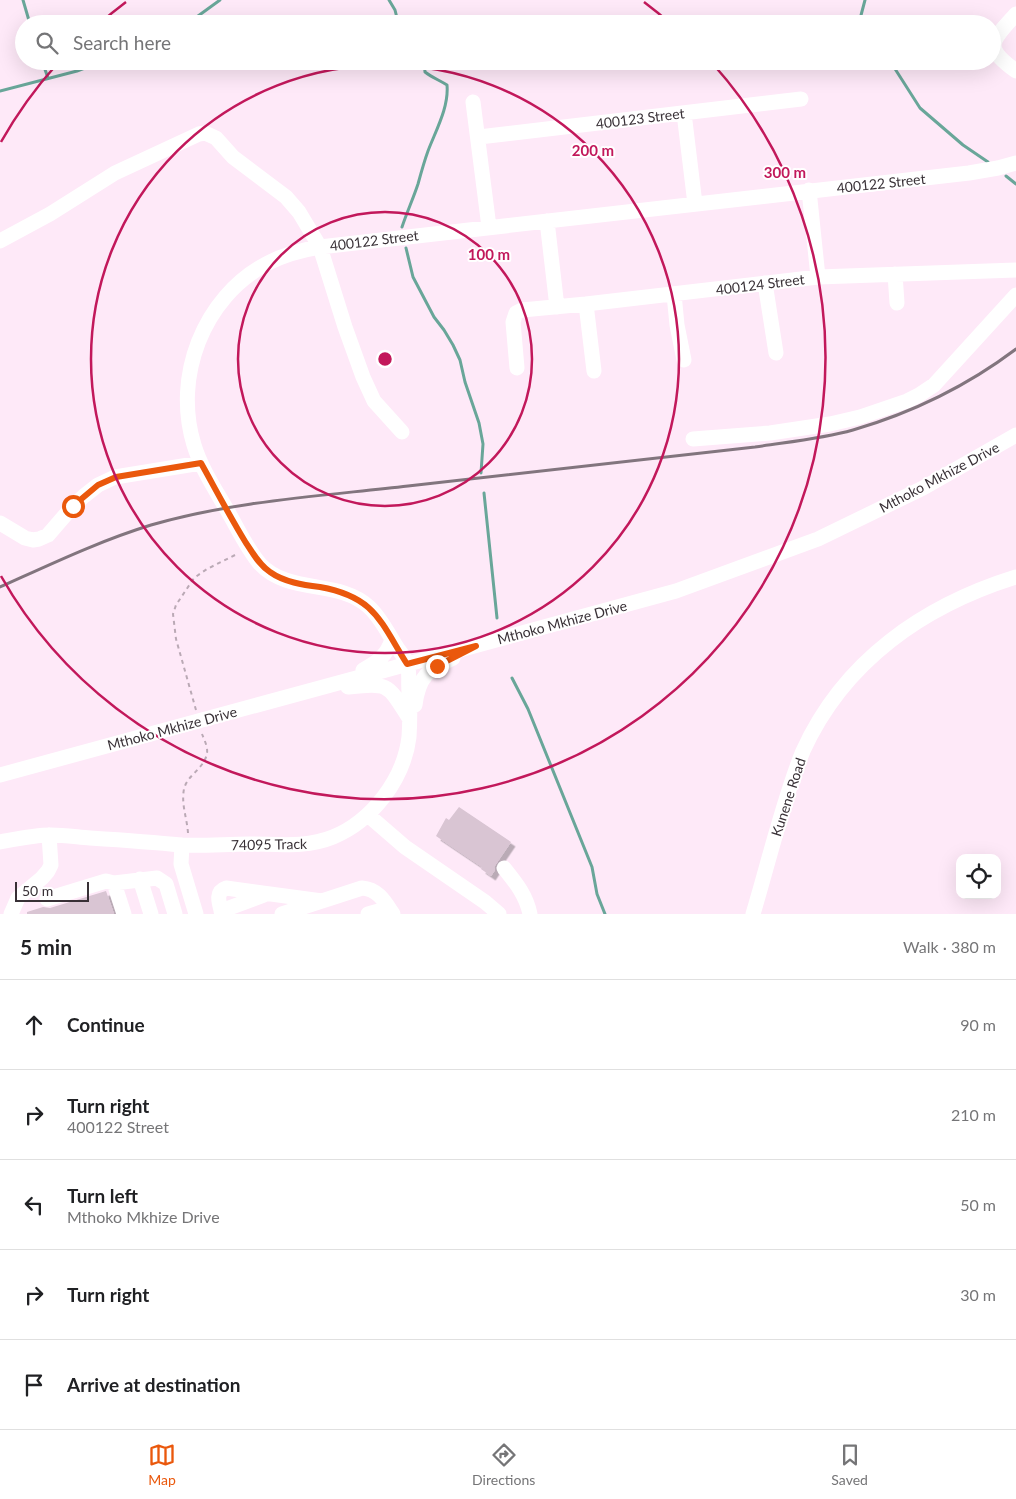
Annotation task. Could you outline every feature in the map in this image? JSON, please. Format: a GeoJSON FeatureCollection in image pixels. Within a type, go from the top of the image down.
{"type":"FeatureCollection","features":[{"type":"Feature","properties":{"kind":"street"},"geometry":{"type":"LineString","coordinates":[[1001,31],[1016,14]]}},
{"type":"Feature","properties":{"kind":"street"},"geometry":{"type":"LineString","coordinates":[[1001,59],[1016,71]]}},
{"type":"Feature","properties":{"kind":"street","name":"400123 Street"},"geometry":{"type":"LineString","coordinates":[[479,137],[801,99]]}},
{"type":"Feature","properties":{"kind":"street"},"geometry":{"type":"LineString","coordinates":[[474,102],[489,227]]}},
{"type":"Feature","properties":{"kind":"street"},"geometry":{"type":"LineString","coordinates":[[684,113],[696,204]]}},
{"type":"Feature","properties":{"kind":"street"},"geometry":{"type":"LineString","coordinates":[[0,241],[50,214],[115,173],[199,134],[205,133],[216,138],[233,157],[286,197],[299,212],[320,247],[363,378],[374,401],[402,432]]}},
{"type":"Feature","properties":{"kind":"street","name":"400122 Street"},"geometry":{"type":"LineString","coordinates":[[407,664],[377,616],[360,600],[344,592],[294,583],[278,577],[260,564],[239,532],[201,463],[188,421],[188,375],[200,335],[209,319],[224,298],[249,274],[286,255],[320,247],[968,173],[1016,163]]}},
{"type":"Feature","properties":{"kind":"street"},"geometry":{"type":"LineString","coordinates":[[809,190],[818,277]]}},
{"type":"Feature","properties":{"kind":"street"},"geometry":{"type":"LineString","coordinates":[[547,221],[557,307]]}},
{"type":"Feature","properties":{"kind":"street","name":"400124 Street"},"geometry":{"type":"LineString","coordinates":[[517,368],[512,322],[514,316],[519,311],[818,277],[1016,270]]}},
{"type":"Feature","properties":{"kind":"street"},"geometry":{"type":"LineString","coordinates":[[895,274],[897,303]]}},
{"type":"Feature","properties":{"kind":"street"},"geometry":{"type":"LineString","coordinates":[[765,283],[776,353]]}},
{"type":"Feature","properties":{"kind":"street"},"geometry":{"type":"LineString","coordinates":[[674,294],[677,325],[684,360]]}},
{"type":"Feature","properties":{"kind":"street"},"geometry":{"type":"LineString","coordinates":[[693,439],[770,433],[830,424],[880,411],[919,396],[934,385],[1016,295]]}},
{"type":"Feature","properties":{"kind":"street"},"geometry":{"type":"LineString","coordinates":[[586,304],[594,371]]}},
{"type":"Feature","properties":{"kind":"street","name":"Mthoko Mkhize Drive"},"geometry":{"type":"LineString","coordinates":[[0,775],[676,591],[818,539],[923,488],[1016,435]]}},
{"type":"Feature","properties":{"kind":"street"},"geometry":{"type":"LineString","coordinates":[[0,523],[25,538],[39,539],[48,535],[73,506],[98,485],[116,477],[201,463]]}},
{"type":"Feature","properties":{"kind":"street","name":"Kunene Road"},"geometry":{"type":"LineString","coordinates":[[753,914],[792,780],[804,750],[837,696],[875,654],[927,615],[974,592],[1016,578]]}},
{"type":"Feature","properties":{"kind":"street"},"geometry":{"type":"LineString","coordinates":[[344,681],[384,657],[392,639]]}},
{"type":"Feature","properties":{"kind":"street"},"geometry":{"type":"LineString","coordinates":[[409,739],[416,693],[428,671],[476,646]]}},
{"type":"Feature","properties":{"kind":"street","name":"74095 Track"},"geometry":{"type":"LineString","coordinates":[[0,842],[49,835],[185,845],[253,844],[292,846],[318,842],[334,837],[353,827],[368,815],[380,802],[394,781],[409,739],[407,664]]}},
{"type":"Feature","properties":{"kind":"street"},"geometry":{"type":"LineString","coordinates":[[312,689],[370,685],[384,686],[396,697],[409,720]]}},
{"type":"Feature","properties":{"kind":"street"},"geometry":{"type":"LineString","coordinates":[[368,815],[405,847],[485,902],[499,914]]}},
{"type":"Feature","properties":{"kind":"street"},"geometry":{"type":"LineString","coordinates":[[11,914],[18,898],[42,878],[51,865],[49,835]]}},
{"type":"Feature","properties":{"kind":"street"},"geometry":{"type":"LineString","coordinates":[[185,845],[181,864],[196,914]]}},
{"type":"Feature","properties":{"kind":"street"},"geometry":{"type":"LineString","coordinates":[[504,868],[520,888],[530,914]]}},
{"type":"Feature","properties":{"kind":"street"},"geometry":{"type":"LineString","coordinates":[[47,899],[106,881],[114,883],[157,878],[163,880],[169,891],[175,914]]}},
{"type":"Feature","properties":{"kind":"street"},"geometry":{"type":"LineString","coordinates":[[140,879],[151,914]]}},
{"type":"Feature","properties":{"kind":"street"},"geometry":{"type":"LineString","coordinates":[[114,883],[124,914]]}},
{"type":"Feature","properties":{"kind":"street"},"geometry":{"type":"LineString","coordinates":[[222,912],[218,898],[221,890],[226,888],[322,901]]}},
{"type":"Feature","properties":{"kind":"street"},"geometry":{"type":"LineString","coordinates":[[282,914],[362,888],[373,890],[383,899],[391,911],[371,914]]}},
{"type":"Feature","properties":{"kind":"path"},"geometry":{"type":"LineString","coordinates":[[192,696],[176,639],[173,614],[176,605],[194,578],[200,573],[250,548]]}},
{"type":"Feature","properties":{"kind":"path"},"geometry":{"type":"LineString","coordinates":[[185,845],[187,822],[185,818],[184,788],[202,765],[207,749]]}},
{"type":"Feature","properties":{"kind":"building"},"geometry":{"type":"Polygon","coordinates":[[[459,807],[511,842],[494,867],[495,870],[491,876],[481,869],[482,867],[436,836],[446,818],[449,820],[459,807]]]}},
{"type":"Feature","properties":{"kind":"building"},"geometry":{"type":"Polygon","coordinates":[[[106,891],[114,914],[27,914],[27,912],[43,907],[50,908],[106,891]]]}},
{"type":"Feature","properties":{"kind":"waterway"},"geometry":{"type":"LineString","coordinates":[[23,0],[27,15]]}},
{"type":"Feature","properties":{"kind":"waterway"},"geometry":{"type":"LineString","coordinates":[[199,15],[220,0]]}},
{"type":"Feature","properties":{"kind":"waterway"},"geometry":{"type":"LineString","coordinates":[[389,0],[396,15]]}},
{"type":"Feature","properties":{"kind":"waterway"},"geometry":{"type":"LineString","coordinates":[[861,15],[865,0]]}},
{"type":"Feature","properties":{"kind":"waterway"},"geometry":{"type":"LineString","coordinates":[[45,70],[48,78]]}},
{"type":"Feature","properties":{"kind":"waterway"},"geometry":{"type":"LineString","coordinates":[[0,91],[80,70]]}},
{"type":"Feature","properties":{"kind":"waterway"},"geometry":{"type":"LineString","coordinates":[[402,227],[446,102],[447,85],[425,72],[425,70]]}},
{"type":"Feature","properties":{"kind":"waterway"},"geometry":{"type":"LineString","coordinates":[[896,70],[920,108],[963,145],[988,162]]}},
{"type":"Feature","properties":{"kind":"waterway"},"geometry":{"type":"LineString","coordinates":[[1006,176],[1016,184]]}},
{"type":"Feature","properties":{"kind":"waterway"},"geometry":{"type":"LineString","coordinates":[[406,248],[413,277],[460,360],[465,382],[479,423],[483,444],[481,473]]}},
{"type":"Feature","properties":{"kind":"waterway"},"geometry":{"type":"LineString","coordinates":[[484,493],[497,618]]}},
{"type":"Feature","properties":{"kind":"waterway"},"geometry":{"type":"LineString","coordinates":[[512,678],[528,709],[592,867],[597,894],[605,914]]}},
{"type":"Feature","properties":{"kind":"railway"},"geometry":{"type":"LineString","coordinates":[[0,587],[112,538],[151,525],[214,510],[311,496],[755,447],[841,433],[875,423],[938,397],[978,375],[1016,349]]}},
{"type":"Feature","properties":{"kind":"route"},"geometry":{"type":"LineString","coordinates":[[73,506],[98,485],[116,477],[201,463],[239,532],[260,564],[278,577],[294,583],[344,592],[360,600],[377,616],[407,664],[476,646],[437,666]]}}]}
